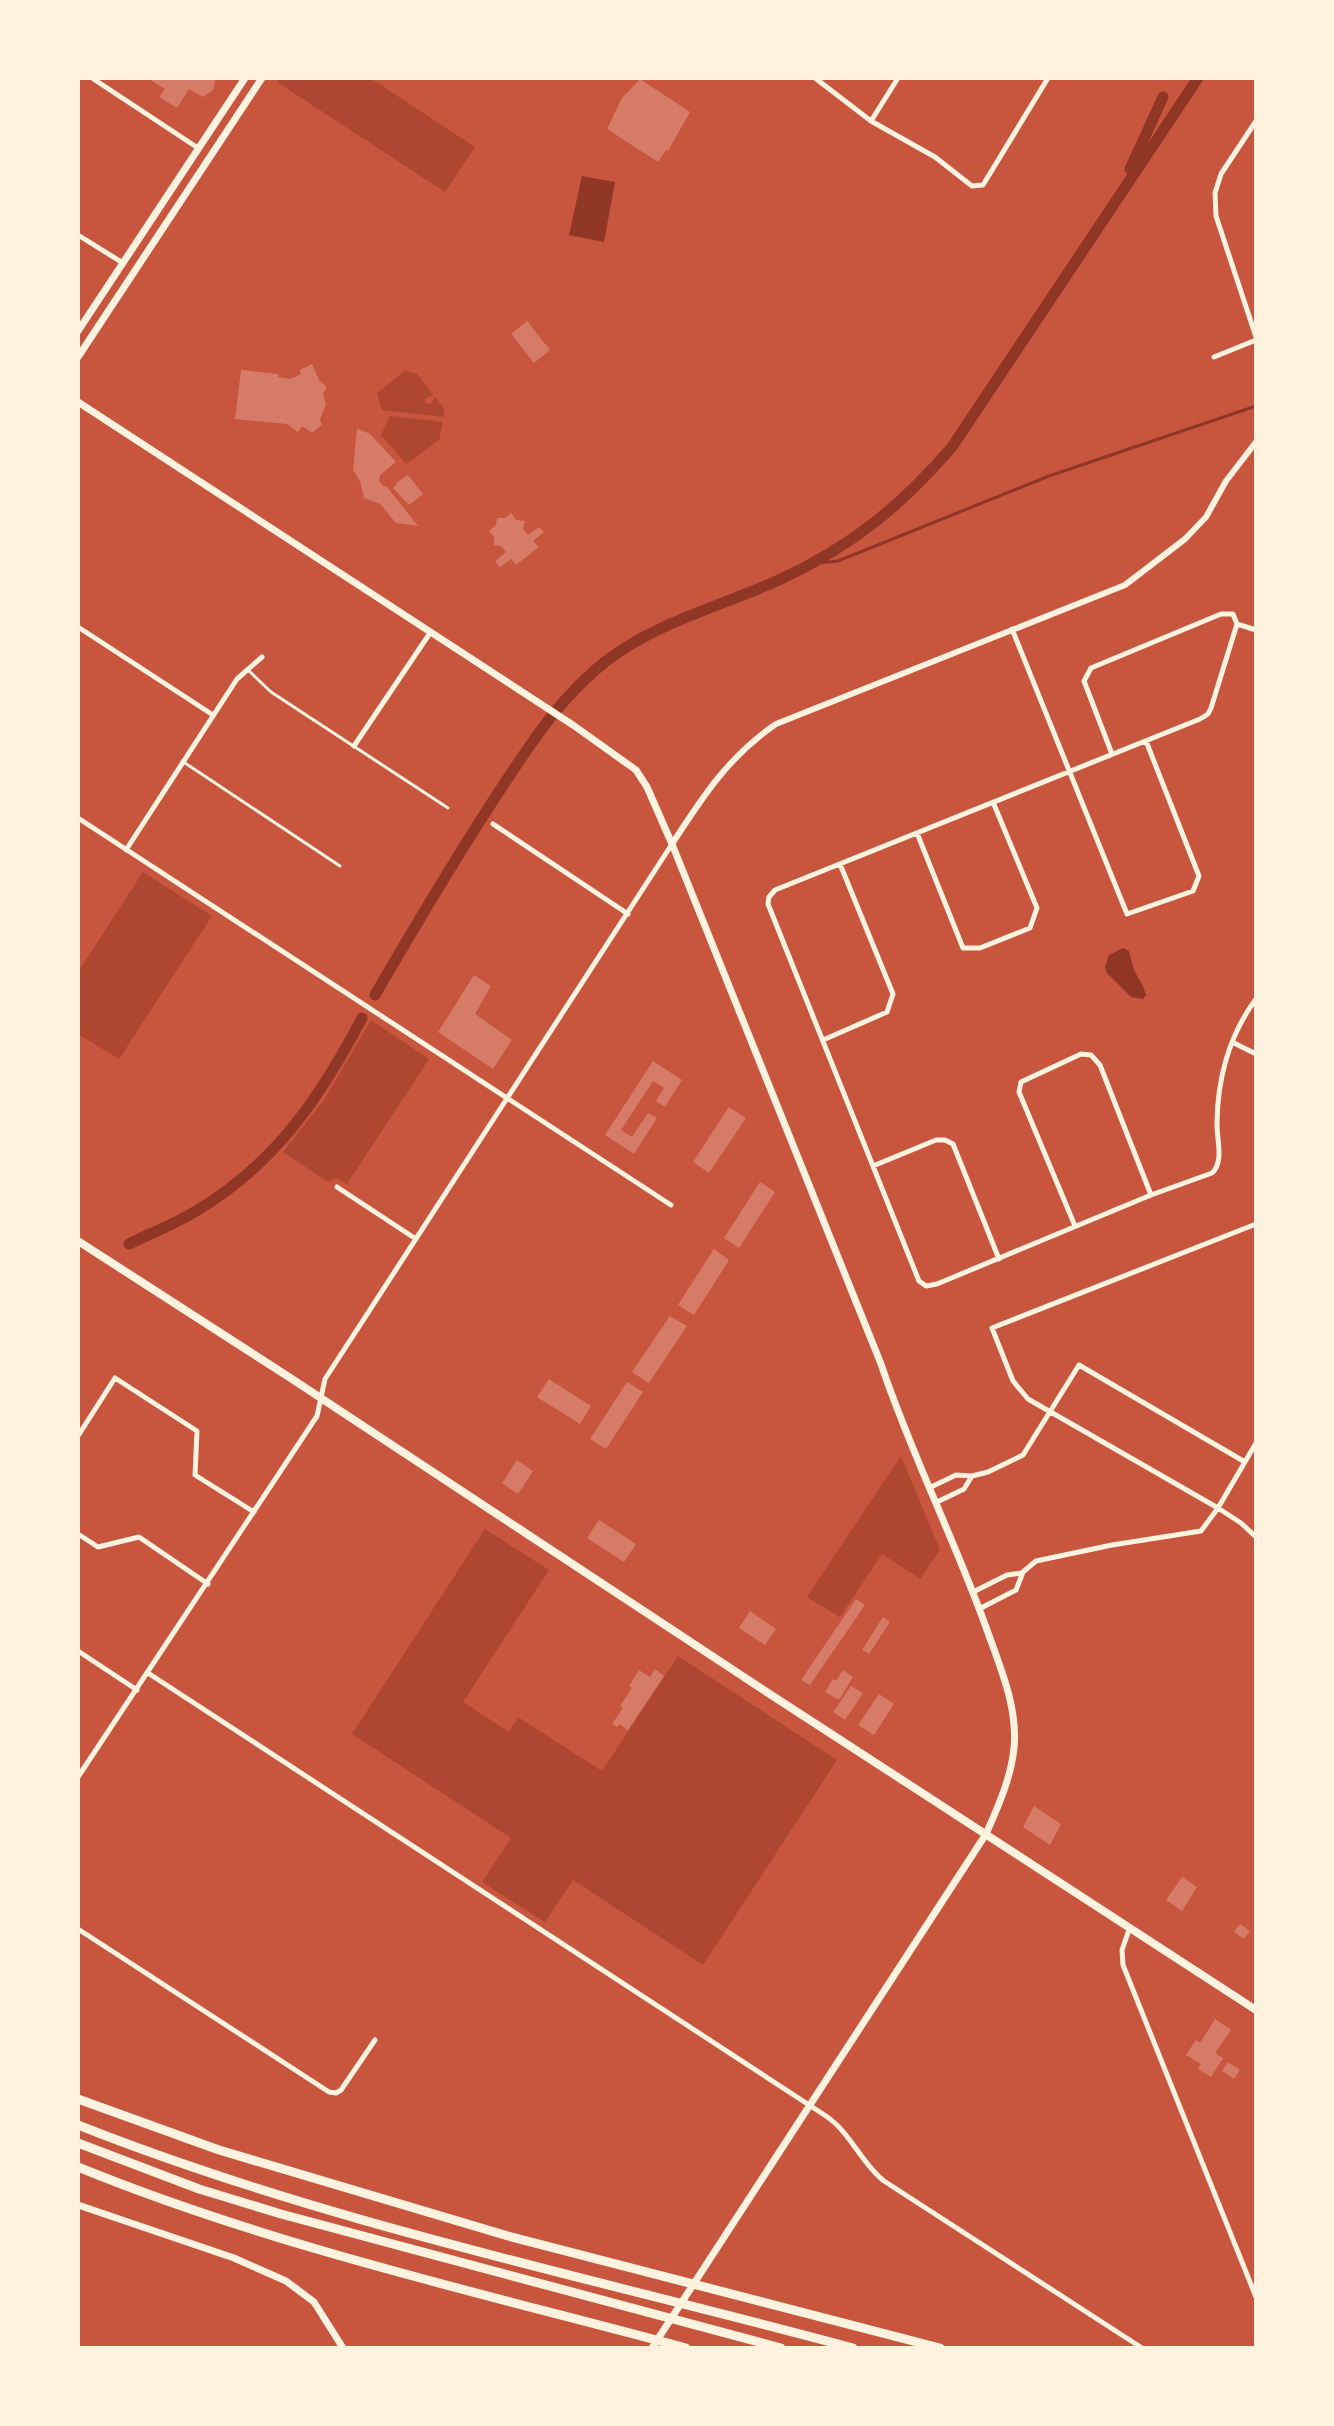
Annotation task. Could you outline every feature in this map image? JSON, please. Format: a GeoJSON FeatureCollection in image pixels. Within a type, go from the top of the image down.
{"type":"FeatureCollection","features":[{"type":"Feature","properties":{"kind":"highway"},"geometry":{"type":"LineString","coordinates":[[78,2099],[219,2150],[508,2236],[940,2348]]}},
{"type":"Feature","properties":{"kind":"highway"},"geometry":{"type":"LineString","coordinates":[[78,2125],[229,2180],[357,2219],[853,2348]]}},
{"type":"Feature","properties":{"kind":"highway"},"geometry":{"type":"LineString","coordinates":[[78,2143],[199,2189],[281,2214],[781,2348]]}},
{"type":"Feature","properties":{"kind":"highway"},"geometry":{"type":"LineString","coordinates":[[78,2167],[289,2242],[686,2348]]}},
{"type":"Feature","properties":{"kind":"main road"},"geometry":{"type":"LineString","coordinates":[[78,331],[245,78]]}},
{"type":"Feature","properties":{"kind":"main road"},"geometry":{"type":"LineString","coordinates":[[78,357],[262,78]]}},
{"type":"Feature","properties":{"kind":"main road"},"geometry":{"type":"LineString","coordinates":[[78,402],[636,770],[647,787],[672,844],[973,1592],[1008,1689],[1014,1746],[1006,1786],[986,1834],[652,2348]]}},
{"type":"Feature","properties":{"kind":"main road"},"geometry":{"type":"LineString","coordinates":[[80,1242],[1256,2010]]}},
{"type":"Feature","properties":{"kind":"main road"},"geometry":{"type":"LineString","coordinates":[[78,2205],[242,2261],[286,2281],[314,2302],[343,2348]]}},
{"type":"Feature","properties":{"kind":"street"},"geometry":{"type":"LineString","coordinates":[[92,78],[199,148]]}},
{"type":"Feature","properties":{"kind":"street"},"geometry":{"type":"LineString","coordinates":[[815,78],[871,121],[935,157],[972,186],[983,185],[1048,78]]}},
{"type":"Feature","properties":{"kind":"street"},"geometry":{"type":"LineString","coordinates":[[871,121],[898,78]]}},
{"type":"Feature","properties":{"kind":"street"},"geometry":{"type":"LineString","coordinates":[[1214,357],[1256,339],[1216,216],[1215,193],[1221,174],[1256,121]]}},
{"type":"Feature","properties":{"kind":"street"},"geometry":{"type":"LineString","coordinates":[[78,235],[123,263]]}},
{"type":"Feature","properties":{"kind":"street"},"geometry":{"type":"LineString","coordinates":[[78,1777],[317,1416],[325,1379],[672,844],[748,743],[776,724],[1125,585],[1185,539],[1206,517],[1226,481],[1256,442]]}},
{"type":"Feature","properties":{"kind":"street"},"geometry":{"type":"LineString","coordinates":[[1112,754],[1084,681],[1091,668],[1221,614],[1233,614],[1237,624],[1208,714],[1146,741],[775,890],[769,897],[768,904],[919,1281],[926,1286],[937,1284],[1217,1169],[1220,1083],[1232,1042],[1256,999]]}},
{"type":"Feature","properties":{"kind":"street"},"geometry":{"type":"LineString","coordinates":[[1237,624],[1256,630]]}},
{"type":"Feature","properties":{"kind":"street"},"geometry":{"type":"LineString","coordinates":[[78,627],[213,715]]}},
{"type":"Feature","properties":{"kind":"street"},"geometry":{"type":"LineString","coordinates":[[1012,629],[1127,914],[1193,891],[1199,876],[1146,741]]}},
{"type":"Feature","properties":{"kind":"street"},"geometry":{"type":"LineString","coordinates":[[354,746],[430,633]]}},
{"type":"Feature","properties":{"kind":"street"},"geometry":{"type":"LineString","coordinates":[[126,850],[237,679],[262,657]]}},
{"type":"Feature","properties":{"kind":"street"},"geometry":{"type":"LineString","coordinates":[[917,833],[963,948],[980,948],[1030,928],[1037,908],[993,802]]}},
{"type":"Feature","properties":{"kind":"street"},"geometry":{"type":"LineString","coordinates":[[78,818],[671,1205]]}},
{"type":"Feature","properties":{"kind":"street"},"geometry":{"type":"LineString","coordinates":[[493,824],[628,914]]}},
{"type":"Feature","properties":{"kind":"street"},"geometry":{"type":"LineString","coordinates":[[823,1040],[887,1012],[893,994],[840,864]]}},
{"type":"Feature","properties":{"kind":"street"},"geometry":{"type":"LineString","coordinates":[[1232,1042],[1256,1054]]}},
{"type":"Feature","properties":{"kind":"street"},"geometry":{"type":"LineString","coordinates":[[1075,1226],[1019,1092],[1021,1082],[1081,1054],[1091,1055],[1100,1065],[1151,1195]]}},
{"type":"Feature","properties":{"kind":"street"},"geometry":{"type":"LineString","coordinates":[[873,1166],[936,1140],[953,1144],[999,1259]]}},
{"type":"Feature","properties":{"kind":"street"},"geometry":{"type":"LineString","coordinates":[[337,1187],[416,1239]]}},
{"type":"Feature","properties":{"kind":"street"},"geometry":{"type":"LineString","coordinates":[[1256,1224],[992,1328],[1013,1381],[1028,1399],[1218,1508],[1256,1537]]}},
{"type":"Feature","properties":{"kind":"street"},"geometry":{"type":"LineString","coordinates":[[931,1487],[956,1475],[972,1476],[1023,1455],[1079,1365],[1245,1462]]}},
{"type":"Feature","properties":{"kind":"street"},"geometry":{"type":"LineString","coordinates":[[78,1436],[115,1378],[197,1431],[195,1475],[254,1512]]}},
{"type":"Feature","properties":{"kind":"street"},"geometry":{"type":"LineString","coordinates":[[973,1592],[1007,1575],[1023,1572],[1037,1561],[1201,1531],[1256,1443]]}},
{"type":"Feature","properties":{"kind":"street"},"geometry":{"type":"LineString","coordinates":[[937,1502],[964,1489],[972,1476]]}},
{"type":"Feature","properties":{"kind":"street"},"geometry":{"type":"LineString","coordinates":[[78,1534],[98,1547],[139,1537],[208,1584]]}},
{"type":"Feature","properties":{"kind":"street"},"geometry":{"type":"LineString","coordinates":[[979,1609],[1016,1590],[1023,1572]]}},
{"type":"Feature","properties":{"kind":"street"},"geometry":{"type":"LineString","coordinates":[[78,1651],[137,1690]]}},
{"type":"Feature","properties":{"kind":"street"},"geometry":{"type":"LineString","coordinates":[[148,1673],[810,2105],[842,2129],[873,2172],[884,2181],[1142,2348]]}},
{"type":"Feature","properties":{"kind":"street"},"geometry":{"type":"LineString","coordinates":[[1130,1927],[1122,1950],[1123,1965],[1256,2297]]}},
{"type":"Feature","properties":{"kind":"street"},"geometry":{"type":"LineString","coordinates":[[78,1929],[329,2092],[336,2093],[344,2086],[375,2040]]}},
{"type":"Feature","properties":{"kind":"lane"},"geometry":{"type":"LineString","coordinates":[[247,669],[271,692],[448,808]]}},
{"type":"Feature","properties":{"kind":"lane"},"geometry":{"type":"LineString","coordinates":[[182,761],[340,866]]}},
{"type":"Feature","properties":{"kind":"shaded area"},"geometry":{"type":"Polygon","coordinates":[[[280,78],[370,78],[475,147],[445,192],[277,82],[280,78]]]}},
{"type":"Feature","properties":{"kind":"shaded area"},"geometry":{"type":"Polygon","coordinates":[[[582,176],[615,182],[604,242],[569,235],[582,176]]]}},
{"type":"Feature","properties":{"kind":"shaded area"},"geometry":{"type":"Polygon","coordinates":[[[405,371],[417,374],[433,395],[426,398],[425,403],[430,404],[435,397],[444,408],[444,417],[382,410],[377,393],[405,371]]]}},
{"type":"Feature","properties":{"kind":"shaded area"},"geometry":{"type":"Polygon","coordinates":[[[390,416],[443,422],[439,440],[406,464],[381,435],[390,416]]]}},
{"type":"Feature","properties":{"kind":"shaded area"},"geometry":{"type":"Polygon","coordinates":[[[143,872],[212,916],[119,1059],[78,1034],[78,972],[143,872]]]}},
{"type":"Feature","properties":{"kind":"shaded area"},"geometry":{"type":"Polygon","coordinates":[[[1123,948],[1129,951],[1134,970],[1143,986],[1146,995],[1143,999],[1131,997],[1107,973],[1105,967],[1109,955],[1123,948]]]}},
{"type":"Feature","properties":{"kind":"shaded area"},"geometry":{"type":"Polygon","coordinates":[[[371,1020],[429,1059],[347,1184],[336,1178],[328,1182],[283,1152],[324,1100],[371,1020]]]}},
{"type":"Feature","properties":{"kind":"shaded area"},"geometry":{"type":"Polygon","coordinates":[[[901,1456],[940,1550],[920,1579],[882,1554],[840,1617],[807,1597],[901,1456]]]}},
{"type":"Feature","properties":{"kind":"shaded area"},"geometry":{"type":"Polygon","coordinates":[[[485,1529],[549,1570],[463,1702],[509,1732],[518,1717],[602,1771],[678,1656],[837,1760],[703,1965],[573,1880],[545,1922],[482,1882],[511,1838],[352,1734],[485,1529]]]}},
{"type":"Feature","properties":{"kind":"building"},"geometry":{"type":"Polygon","coordinates":[[[147,78],[216,78],[213,90],[203,97],[189,89],[177,108],[159,97],[165,89],[147,78]]]}},
{"type":"Feature","properties":{"kind":"building"},"geometry":{"type":"Polygon","coordinates":[[[640,79],[690,112],[668,151],[658,162],[607,129],[622,98],[640,79]]]}},
{"type":"Feature","properties":{"kind":"building"},"geometry":{"type":"Polygon","coordinates":[[[527,321],[550,350],[534,363],[511,334],[527,321]]]}},
{"type":"Feature","properties":{"kind":"building"},"geometry":{"type":"Polygon","coordinates":[[[312,364],[319,380],[327,387],[323,394],[326,405],[320,419],[322,425],[312,433],[302,426],[298,432],[287,424],[235,419],[241,370],[278,374],[278,377],[290,379],[312,364]]]}},
{"type":"Feature","properties":{"kind":"building"},"geometry":{"type":"Polygon","coordinates":[[[357,428],[370,434],[396,462],[380,475],[379,481],[418,526],[396,523],[380,504],[364,498],[360,481],[353,470],[357,428]]]}},
{"type":"Feature","properties":{"kind":"building"},"geometry":{"type":"Polygon","coordinates":[[[408,475],[423,494],[409,505],[393,488],[408,475]]]}},
{"type":"Feature","properties":{"kind":"building"},"geometry":{"type":"Polygon","coordinates":[[[511,513],[516,520],[525,521],[523,529],[528,535],[539,527],[544,532],[533,541],[539,547],[516,565],[511,559],[500,567],[495,561],[506,552],[501,546],[494,545],[494,537],[489,531],[496,525],[497,518],[505,518],[511,513]]]}},
{"type":"Feature","properties":{"kind":"building"},"geometry":{"type":"Polygon","coordinates":[[[474,975],[491,986],[475,1014],[512,1040],[493,1069],[438,1032],[474,975]]]}},
{"type":"Feature","properties":{"kind":"building"},"geometry":{"type":"Polygon","coordinates":[[[653,1061],[682,1080],[665,1107],[656,1101],[664,1088],[653,1081],[621,1130],[632,1137],[648,1113],[657,1118],[634,1154],[605,1135],[653,1061]]]}},
{"type":"Feature","properties":{"kind":"building"},"geometry":{"type":"Polygon","coordinates":[[[729,1107],[746,1118],[709,1173],[693,1162],[729,1107]]]}},
{"type":"Feature","properties":{"kind":"building"},"geometry":{"type":"Polygon","coordinates":[[[760,1182],[775,1192],[739,1248],[724,1238],[760,1182]]]}},
{"type":"Feature","properties":{"kind":"building"},"geometry":{"type":"Polygon","coordinates":[[[714,1249],[729,1260],[694,1315],[678,1305],[714,1249]]]}},
{"type":"Feature","properties":{"kind":"building"},"geometry":{"type":"Polygon","coordinates":[[[670,1316],[687,1326],[649,1383],[632,1372],[670,1316]]]}},
{"type":"Feature","properties":{"kind":"building"},"geometry":{"type":"Polygon","coordinates":[[[549,1379],[591,1406],[580,1424],[537,1397],[549,1379]]]}},
{"type":"Feature","properties":{"kind":"building"},"geometry":{"type":"Polygon","coordinates":[[[627,1382],[643,1392],[606,1449],[590,1439],[627,1382]]]}},
{"type":"Feature","properties":{"kind":"building"},"geometry":{"type":"Polygon","coordinates":[[[517,1460],[533,1471],[518,1494],[502,1483],[517,1460]]]}},
{"type":"Feature","properties":{"kind":"building"},"geometry":{"type":"Polygon","coordinates":[[[599,1520],[636,1544],[624,1562],[587,1538],[599,1520]]]}},
{"type":"Feature","properties":{"kind":"building"},"geometry":{"type":"Polygon","coordinates":[[[856,1599],[865,1605],[810,1685],[801,1680],[856,1599]]]}},
{"type":"Feature","properties":{"kind":"building"},"geometry":{"type":"Polygon","coordinates":[[[750,1611],[776,1629],[765,1645],[739,1628],[750,1611]]]}},
{"type":"Feature","properties":{"kind":"building"},"geometry":{"type":"Polygon","coordinates":[[[883,1617],[890,1622],[869,1654],[862,1650],[883,1617]]]}},
{"type":"Feature","properties":{"kind":"building"},"geometry":{"type":"Polygon","coordinates":[[[655,1669],[664,1676],[628,1730],[619,1724],[617,1727],[612,1724],[623,1708],[620,1706],[639,1670],[650,1677],[655,1669]]]}},
{"type":"Feature","properties":{"kind":"building"},"geometry":{"type":"Polygon","coordinates":[[[843,1670],[853,1677],[839,1700],[825,1692],[843,1670]]]}},
{"type":"Feature","properties":{"kind":"building"},"geometry":{"type":"Polygon","coordinates":[[[851,1686],[863,1693],[845,1720],[833,1712],[851,1686]]]}},
{"type":"Feature","properties":{"kind":"building"},"geometry":{"type":"Polygon","coordinates":[[[879,1694],[894,1704],[874,1735],[858,1725],[879,1694]]]}},
{"type":"Feature","properties":{"kind":"building"},"geometry":{"type":"Polygon","coordinates":[[[1034,1806],[1061,1824],[1050,1845],[1023,1827],[1034,1806]]]}},
{"type":"Feature","properties":{"kind":"building"},"geometry":{"type":"Polygon","coordinates":[[[1182,1877],[1197,1887],[1182,1911],[1166,1900],[1182,1877]]]}},
{"type":"Feature","properties":{"kind":"building"},"geometry":{"type":"Polygon","coordinates":[[[1240,1924],[1250,1931],[1244,1939],[1234,1932],[1240,1924]]]}},
{"type":"Feature","properties":{"kind":"building"},"geometry":{"type":"Polygon","coordinates":[[[1215,2019],[1231,2030],[1215,2053],[1223,2058],[1211,2077],[1198,2069],[1201,2064],[1186,2055],[1196,2040],[1200,2043],[1215,2019]]]}},
{"type":"Feature","properties":{"kind":"building"},"geometry":{"type":"Polygon","coordinates":[[[1228,2062],[1240,2070],[1234,2079],[1222,2071],[1228,2062]]]}},
{"type":"Feature","properties":{"kind":"waterway"},"geometry":{"type":"LineString","coordinates":[[375,995],[482,818],[548,720],[577,687],[629,645],[693,614],[781,579],[830,553],[894,506],[952,447],[1198,78]]}},
{"type":"Feature","properties":{"kind":"waterway"},"geometry":{"type":"LineString","coordinates":[[1130,169],[1163,97]]}},
{"type":"Feature","properties":{"kind":"waterway"},"geometry":{"type":"LineString","coordinates":[[810,564],[838,561],[1049,476],[1256,406]]}},
{"type":"Feature","properties":{"kind":"waterway"},"geometry":{"type":"LineString","coordinates":[[129,1244],[196,1211],[249,1172],[272,1150],[312,1102],[362,1018]]}}]}
